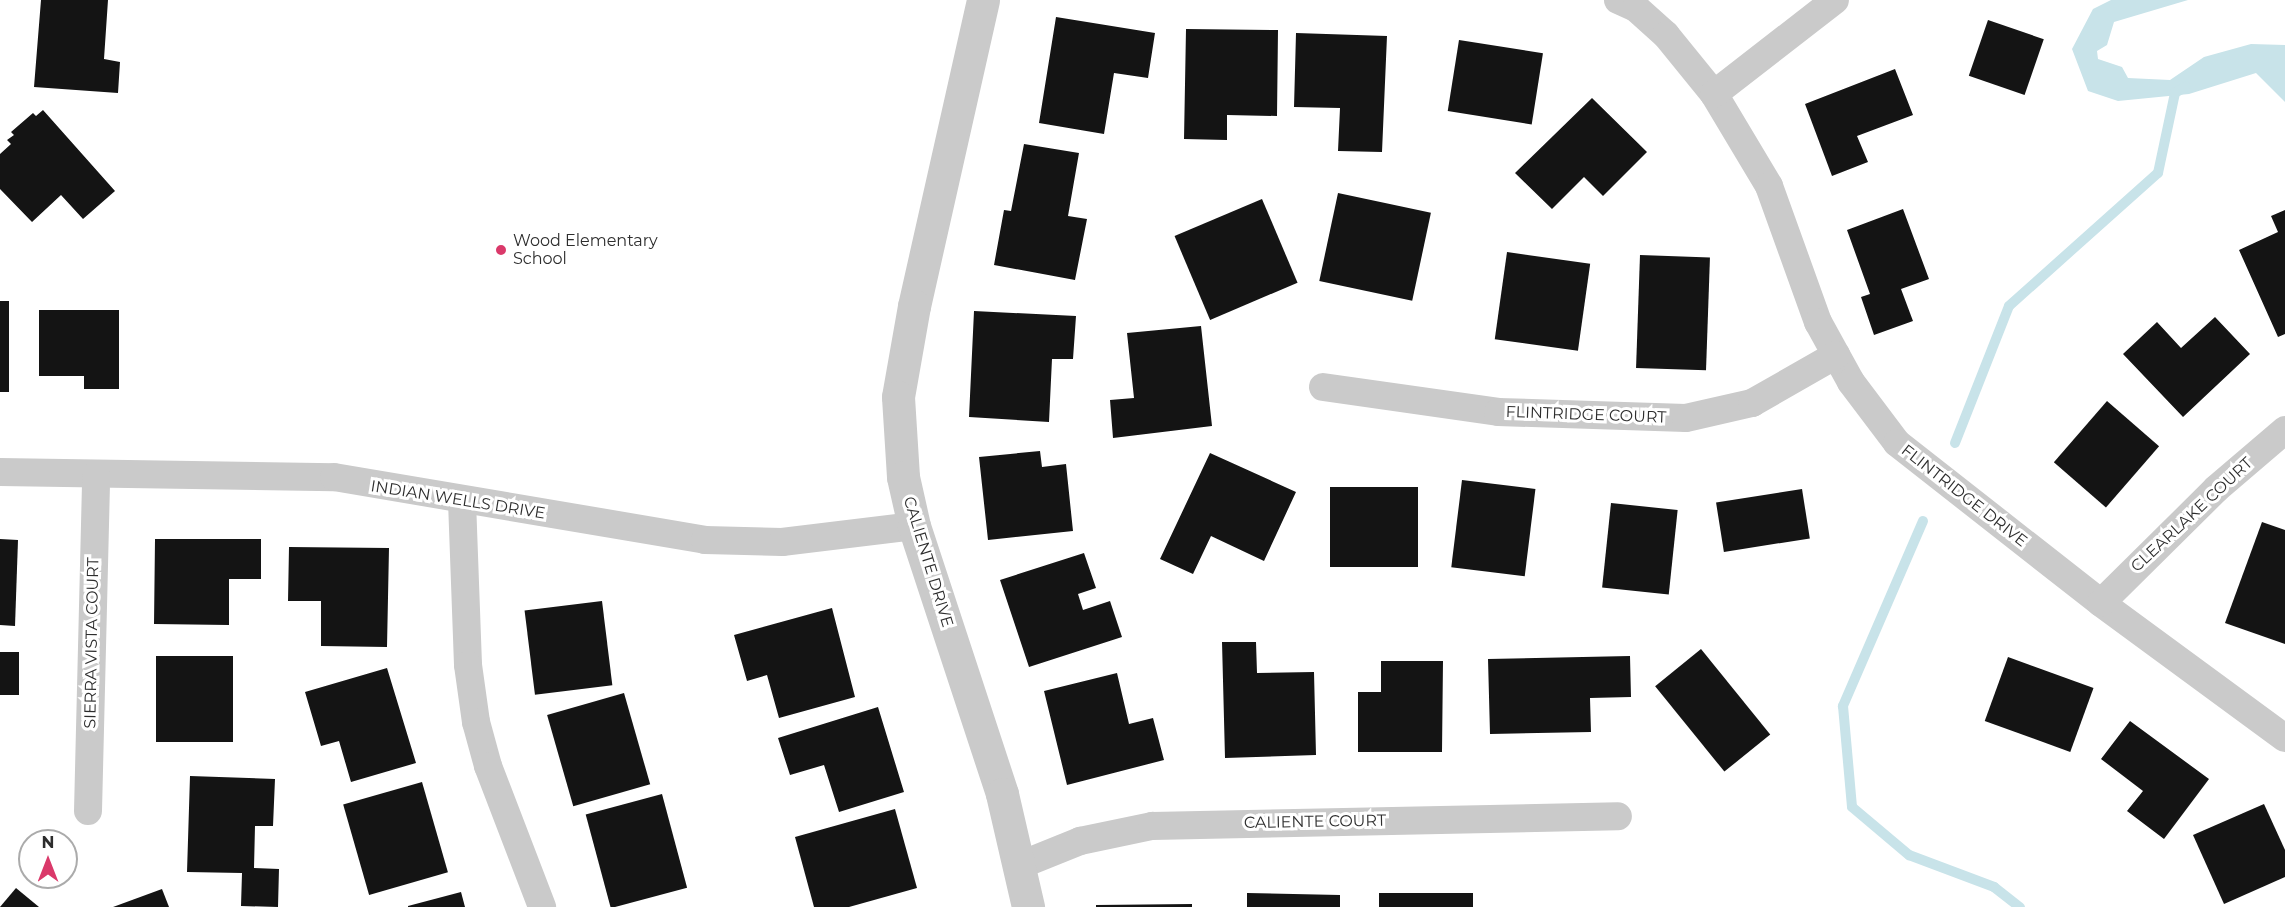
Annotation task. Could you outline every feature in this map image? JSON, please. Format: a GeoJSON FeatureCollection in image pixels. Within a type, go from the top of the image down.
{"type":"FeatureCollection","features":[{"type":"Feature","properties":{"kind":"street","name":"CALIENTE DRIVE"},"geometry":{"type":"LineString","coordinates":[[983,0],[914,306],[898,397],[903,477],[914,526],[1002,794],[1028,907]]}},
{"type":"Feature","properties":{"kind":"street","name":"FLINTRIDGE DRIVE"},"geometry":{"type":"LineString","coordinates":[[1618,0],[1636,8],[1666,35],[1714,94],[1769,186],[1818,322],[1851,382],[1897,443],[2101,603],[2285,738]]}},
{"type":"Feature","properties":{"kind":"street"},"geometry":{"type":"LineString","coordinates":[[1714,94],[1835,0]]}},
{"type":"Feature","properties":{"kind":"street","name":"FLINTRIDGE COURT"},"geometry":{"type":"LineString","coordinates":[[1323,387],[1498,412],[1686,418],[1752,403],[1836,355]]}},
{"type":"Feature","properties":{"kind":"street","name":"CLEARLAKE COURT"},"geometry":{"type":"LineString","coordinates":[[2101,603],[2216,489],[2285,430]]}},
{"type":"Feature","properties":{"kind":"street","name":"INDIAN WELLS DRIVE"},"geometry":{"type":"LineString","coordinates":[[0,472],[334,477],[462,501],[705,540],[782,542],[914,526]]}},
{"type":"Feature","properties":{"kind":"street","name":"SIERRA VISTA COURT"},"geometry":{"type":"LineString","coordinates":[[88,811],[96,474]]}},
{"type":"Feature","properties":{"kind":"street"},"geometry":{"type":"LineString","coordinates":[[462,501],[468,665],[476,722],[488,766],[542,907]]}},
{"type":"Feature","properties":{"kind":"street","name":"CALIENTE COURT"},"geometry":{"type":"LineString","coordinates":[[1018,866],[1080,841],[1152,826],[1618,816]]}},
{"type":"Feature","properties":{"kind":"water"},"geometry":{"type":"Polygon","coordinates":[[[2111,0],[2188,0],[2114,22],[2107,45],[2097,51],[2098,59],[2122,67],[2128,78],[2170,80],[2204,57],[2251,44],[2285,45],[2285,102],[2256,73],[2189,94],[2118,101],[2088,91],[2072,49],[2093,9],[2111,0]]]}},
{"type":"Feature","properties":{"kind":"building"},"geometry":{"type":"Polygon","coordinates":[[[41,0],[108,0],[104,59],[120,62],[118,93],[34,87],[41,0]]]}},
{"type":"Feature","properties":{"kind":"building"},"geometry":{"type":"Polygon","coordinates":[[[1056,17],[1155,33],[1148,78],[1114,73],[1104,134],[1039,123],[1056,17]]]}},
{"type":"Feature","properties":{"kind":"building"},"geometry":{"type":"Polygon","coordinates":[[[1988,20],[2044,39],[2025,95],[1969,76],[1988,20]]]}},
{"type":"Feature","properties":{"kind":"building"},"geometry":{"type":"Polygon","coordinates":[[[1186,29],[1278,30],[1277,116],[1227,115],[1227,140],[1184,139],[1186,29]]]}},
{"type":"Feature","properties":{"kind":"building"},"geometry":{"type":"Polygon","coordinates":[[[1296,33],[1387,36],[1382,152],[1338,151],[1340,108],[1294,107],[1296,33]]]}},
{"type":"Feature","properties":{"kind":"building"},"geometry":{"type":"Polygon","coordinates":[[[1459,40],[1543,53],[1532,124],[1448,111],[1459,40]]]}},
{"type":"Feature","properties":{"kind":"building"},"geometry":{"type":"Polygon","coordinates":[[[1895,69],[1913,115],[1857,136],[1868,162],[1832,176],[1805,104],[1895,69]]]}},
{"type":"Feature","properties":{"kind":"building"},"geometry":{"type":"Polygon","coordinates":[[[1592,98],[1647,152],[1603,196],[1584,177],[1552,209],[1515,173],[1592,98]]]}},
{"type":"Feature","properties":{"kind":"building"},"geometry":{"type":"Polygon","coordinates":[[[43,110],[115,191],[83,219],[61,195],[32,222],[0,189],[0,154],[11,144],[7,140],[14,135],[11,132],[33,113],[36,116],[43,110]]]}},
{"type":"Feature","properties":{"kind":"building"},"geometry":{"type":"Polygon","coordinates":[[[1024,144],[1079,153],[1068,216],[1087,219],[1075,280],[994,265],[1004,210],[1011,211],[1024,144]]]}},
{"type":"Feature","properties":{"kind":"building"},"geometry":{"type":"Polygon","coordinates":[[[1338,193],[1431,213],[1412,301],[1319,281],[1338,193]]]}},
{"type":"Feature","properties":{"kind":"building"},"geometry":{"type":"Polygon","coordinates":[[[1262,199],[1298,283],[1210,320],[1175,236],[1262,199]]]}},
{"type":"Feature","properties":{"kind":"building"},"geometry":{"type":"Polygon","coordinates":[[[1903,209],[1929,279],[1901,289],[1913,321],[1874,335],[1861,297],[1870,294],[1847,230],[1903,209]]]}},
{"type":"Feature","properties":{"kind":"building"},"geometry":{"type":"Polygon","coordinates":[[[2285,210],[2285,334],[2278,337],[2239,250],[2278,232],[2271,216],[2285,210]]]}},
{"type":"Feature","properties":{"kind":"building"},"geometry":{"type":"Polygon","coordinates":[[[1507,252],[1590,264],[1578,351],[1495,339],[1507,252]]]}},
{"type":"Feature","properties":{"kind":"building"},"geometry":{"type":"Polygon","coordinates":[[[1640,255],[1710,257],[1706,370],[1636,368],[1640,255]]]}},
{"type":"Feature","properties":{"kind":"building"},"geometry":{"type":"Polygon","coordinates":[[[0,301],[9,301],[9,392],[0,392],[0,301]]]}},
{"type":"Feature","properties":{"kind":"building"},"geometry":{"type":"Polygon","coordinates":[[[39,310],[119,310],[119,389],[84,389],[84,376],[39,376],[39,310]]]}},
{"type":"Feature","properties":{"kind":"building"},"geometry":{"type":"Polygon","coordinates":[[[974,311],[1076,316],[1073,359],[1052,359],[1049,422],[969,417],[974,311]]]}},
{"type":"Feature","properties":{"kind":"building"},"geometry":{"type":"Polygon","coordinates":[[[2215,317],[2250,354],[2183,417],[2123,354],[2157,322],[2181,348],[2215,317]]]}},
{"type":"Feature","properties":{"kind":"building"},"geometry":{"type":"Polygon","coordinates":[[[1201,326],[1212,426],[1113,438],[1110,400],[1134,398],[1127,333],[1201,326]]]}},
{"type":"Feature","properties":{"kind":"building"},"geometry":{"type":"Polygon","coordinates":[[[2107,401],[2159,446],[2106,507],[2054,462],[2107,401]]]}},
{"type":"Feature","properties":{"kind":"building"},"geometry":{"type":"Polygon","coordinates":[[[1040,451],[1042,467],[1066,464],[1073,531],[988,540],[979,457],[1040,451]]]}},
{"type":"Feature","properties":{"kind":"building"},"geometry":{"type":"Polygon","coordinates":[[[1210,453],[1296,492],[1264,561],[1211,536],[1193,574],[1160,559],[1210,453]]]}},
{"type":"Feature","properties":{"kind":"building"},"geometry":{"type":"Polygon","coordinates":[[[1462,480],[1535,489],[1525,576],[1451,567],[1462,480]]]}},
{"type":"Feature","properties":{"kind":"building"},"geometry":{"type":"Polygon","coordinates":[[[1330,487],[1418,487],[1418,567],[1330,567],[1330,487]]]}},
{"type":"Feature","properties":{"kind":"building"},"geometry":{"type":"Polygon","coordinates":[[[1802,489],[1810,538],[1724,552],[1716,503],[1802,489]]]}},
{"type":"Feature","properties":{"kind":"building"},"geometry":{"type":"Polygon","coordinates":[[[1611,503],[1678,510],[1669,595],[1602,588],[1611,503]]]}},
{"type":"Feature","properties":{"kind":"building"},"geometry":{"type":"Polygon","coordinates":[[[2262,522],[2285,530],[2285,644],[2225,623],[2262,522]]]}},
{"type":"Feature","properties":{"kind":"building"},"geometry":{"type":"Polygon","coordinates":[[[0,539],[18,540],[15,626],[0,625],[0,539]]]}},
{"type":"Feature","properties":{"kind":"building"},"geometry":{"type":"Polygon","coordinates":[[[155,539],[261,539],[261,579],[229,579],[229,625],[154,624],[155,539]]]}},
{"type":"Feature","properties":{"kind":"building"},"geometry":{"type":"Polygon","coordinates":[[[289,547],[389,548],[387,647],[321,646],[321,601],[288,601],[289,547]]]}},
{"type":"Feature","properties":{"kind":"building"},"geometry":{"type":"Polygon","coordinates":[[[1084,553],[1096,588],[1078,594],[1083,610],[1110,601],[1122,637],[1029,667],[1000,580],[1084,553]]]}},
{"type":"Feature","properties":{"kind":"building"},"geometry":{"type":"Polygon","coordinates":[[[602,601],[612,685],[535,695],[525,611],[602,601]]]}},
{"type":"Feature","properties":{"kind":"building"},"geometry":{"type":"Polygon","coordinates":[[[832,608],[855,697],[779,718],[767,675],[747,681],[734,635],[832,608]]]}},
{"type":"Feature","properties":{"kind":"building"},"geometry":{"type":"Polygon","coordinates":[[[1222,642],[1256,642],[1257,673],[1314,672],[1316,755],[1225,758],[1222,642]]]}},
{"type":"Feature","properties":{"kind":"building"},"geometry":{"type":"Polygon","coordinates":[[[1701,649],[1770,734],[1724,772],[1655,686],[1701,649]]]}},
{"type":"Feature","properties":{"kind":"building"},"geometry":{"type":"Polygon","coordinates":[[[0,652],[19,652],[19,695],[0,695],[0,652]]]}},
{"type":"Feature","properties":{"kind":"building"},"geometry":{"type":"Polygon","coordinates":[[[156,656],[233,656],[233,742],[156,742],[156,656]]]}},
{"type":"Feature","properties":{"kind":"building"},"geometry":{"type":"Polygon","coordinates":[[[1630,656],[1631,697],[1590,698],[1591,732],[1490,734],[1488,659],[1630,656]]]}},
{"type":"Feature","properties":{"kind":"building"},"geometry":{"type":"Polygon","coordinates":[[[2008,657],[2094,688],[2070,752],[1985,721],[2008,657]]]}},
{"type":"Feature","properties":{"kind":"building"},"geometry":{"type":"Polygon","coordinates":[[[1381,661],[1443,661],[1442,752],[1358,752],[1358,692],[1381,692],[1381,661]]]}},
{"type":"Feature","properties":{"kind":"building"},"geometry":{"type":"Polygon","coordinates":[[[387,668],[416,763],[351,782],[339,741],[321,746],[305,692],[387,668]]]}},
{"type":"Feature","properties":{"kind":"building"},"geometry":{"type":"Polygon","coordinates":[[[1117,673],[1129,724],[1153,718],[1164,760],[1067,785],[1044,691],[1117,673]]]}},
{"type":"Feature","properties":{"kind":"building"},"geometry":{"type":"Polygon","coordinates":[[[624,693],[650,784],[573,806],[547,715],[624,693]]]}},
{"type":"Feature","properties":{"kind":"building"},"geometry":{"type":"Polygon","coordinates":[[[878,707],[904,792],[839,812],[824,765],[790,775],[778,738],[878,707]]]}},
{"type":"Feature","properties":{"kind":"building"},"geometry":{"type":"Polygon","coordinates":[[[2130,721],[2209,779],[2164,839],[2127,811],[2143,791],[2101,759],[2130,721]]]}},
{"type":"Feature","properties":{"kind":"building"},"geometry":{"type":"Polygon","coordinates":[[[190,776],[275,779],[273,826],[255,826],[254,868],[279,869],[278,907],[241,906],[242,873],[187,872],[190,776]]]}},
{"type":"Feature","properties":{"kind":"building"},"geometry":{"type":"Polygon","coordinates":[[[422,782],[448,872],[369,895],[343,805],[422,782]]]}},
{"type":"Feature","properties":{"kind":"building"},"geometry":{"type":"Polygon","coordinates":[[[662,794],[687,888],[610,907],[586,814],[662,794]]]}},
{"type":"Feature","properties":{"kind":"building"},"geometry":{"type":"Polygon","coordinates":[[[2264,804],[2285,850],[2285,877],[2224,904],[2193,835],[2264,804]]]}},
{"type":"Feature","properties":{"kind":"building"},"geometry":{"type":"Polygon","coordinates":[[[895,809],[917,888],[849,907],[814,907],[795,837],[895,809]]]}},
{"type":"Feature","properties":{"kind":"building"},"geometry":{"type":"Polygon","coordinates":[[[16,888],[39,907],[0,907],[16,888]]]}},
{"type":"Feature","properties":{"kind":"building"},"geometry":{"type":"Polygon","coordinates":[[[162,889],[169,907],[113,907],[162,889]]]}},
{"type":"Feature","properties":{"kind":"building"},"geometry":{"type":"Polygon","coordinates":[[[461,892],[465,907],[408,907],[408,906],[461,892]]]}},
{"type":"Feature","properties":{"kind":"building"},"geometry":{"type":"Polygon","coordinates":[[[1247,893],[1340,895],[1340,907],[1247,907],[1247,893]]]}},
{"type":"Feature","properties":{"kind":"building"},"geometry":{"type":"Polygon","coordinates":[[[1379,893],[1473,893],[1473,907],[1379,907],[1379,893]]]}},
{"type":"Feature","properties":{"kind":"building"},"geometry":{"type":"Polygon","coordinates":[[[1192,904],[1192,907],[1096,907],[1096,905],[1192,904]]]}},
{"type":"Feature","properties":{"kind":"waterway"},"geometry":{"type":"LineString","coordinates":[[1955,443],[2009,306],[2158,173],[2175,93],[2185,87]]}},
{"type":"Feature","properties":{"kind":"waterway"},"geometry":{"type":"LineString","coordinates":[[1923,521],[1843,706],[1852,807],[1909,855],[1994,887],[2020,907]]}},
{"type":"Feature","properties":{"kind":"place","name":"Wood Elementary School"},"geometry":{"type":"Point","coordinates":[501,250]}}]}
